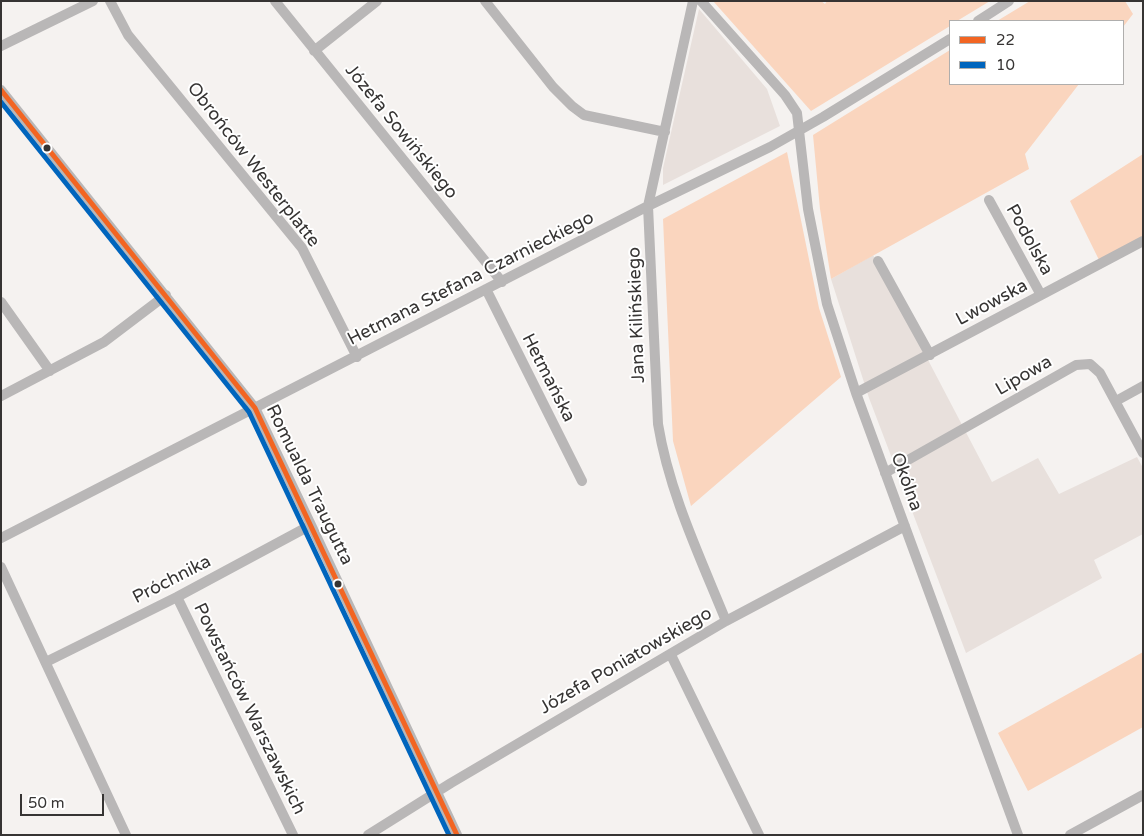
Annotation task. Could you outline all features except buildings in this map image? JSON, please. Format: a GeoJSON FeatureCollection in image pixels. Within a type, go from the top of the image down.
{"type":"FeatureCollection","features":[{"type":"Feature","properties":{"kind":"street","name":"Obrońców Westerplatte"},"geometry":{"type":"LineString","coordinates":[[110,1],[128,35],[302,248],[357,357]]}},
{"type":"Feature","properties":{"kind":"street","name":"Józefa Sowińskiego"},"geometry":{"type":"LineString","coordinates":[[275,1],[502,282]]}},
{"type":"Feature","properties":{"kind":"street"},"geometry":{"type":"LineString","coordinates":[[314,51],[377,1]]}},
{"type":"Feature","properties":{"kind":"street"},"geometry":{"type":"LineString","coordinates":[[486,1],[554,87],[584,115],[665,132]]}},
{"type":"Feature","properties":{"kind":"street","name":"Jana Kilińskiego"},"geometry":{"type":"LineString","coordinates":[[693,1],[648,206],[658,424],[663,451],[686,521],[726,621]]}},
{"type":"Feature","properties":{"kind":"street","name":"Okólna"},"geometry":{"type":"LineString","coordinates":[[701,1],[791,102],[797,112],[808,210],[827,304],[856,394],[1018,835]]}},
{"type":"Feature","properties":{"kind":"street"},"geometry":{"type":"LineString","coordinates":[[980,20],[1009,1]]}},
{"type":"Feature","properties":{"kind":"street"},"geometry":{"type":"LineString","coordinates":[[1,46],[88,2]]}},
{"type":"Feature","properties":{"kind":"street","name":"Hetmana Stefana Czarnieckiego"},"geometry":{"type":"LineString","coordinates":[[1,538],[648,206],[770,148],[949,40]]}},
{"type":"Feature","properties":{"kind":"street","name":"Romualda Traugutta"},"geometry":{"type":"LineString","coordinates":[[1,90],[255,408],[457,835]]}},
{"type":"Feature","properties":{"kind":"street","name":"Podolska"},"geometry":{"type":"LineString","coordinates":[[989,200],[1041,295]]}},
{"type":"Feature","properties":{"kind":"street","name":"Lwowska"},"geometry":{"type":"LineString","coordinates":[[856,394],[1143,241]]}},
{"type":"Feature","properties":{"kind":"street"},"geometry":{"type":"LineString","coordinates":[[878,261],[930,355]]}},
{"type":"Feature","properties":{"kind":"street","name":"Hetmańska"},"geometry":{"type":"LineString","coordinates":[[486,289],[582,481]]}},
{"type":"Feature","properties":{"kind":"street"},"geometry":{"type":"LineString","coordinates":[[1,396],[104,342],[166,295]]}},
{"type":"Feature","properties":{"kind":"street"},"geometry":{"type":"LineString","coordinates":[[1,302],[50,371]]}},
{"type":"Feature","properties":{"kind":"street","name":"Lipowa"},"geometry":{"type":"LineString","coordinates":[[885,473],[1076,365],[1090,364],[1100,373],[1143,453]]}},
{"type":"Feature","properties":{"kind":"street"},"geometry":{"type":"LineString","coordinates":[[1116,401],[1143,386]]}},
{"type":"Feature","properties":{"kind":"street","name":"Próchnika"},"geometry":{"type":"LineString","coordinates":[[46,662],[177,597],[312,525]]}},
{"type":"Feature","properties":{"kind":"street","name":"Józefa Poniatowskiego"},"geometry":{"type":"LineString","coordinates":[[368,835],[437,792],[726,621],[905,526]]}},
{"type":"Feature","properties":{"kind":"street"},"geometry":{"type":"LineString","coordinates":[[1,567],[126,835]]}},
{"type":"Feature","properties":{"kind":"street","name":"Powstańców Warszawskich"},"geometry":{"type":"LineString","coordinates":[[177,597],[292,835]]}},
{"type":"Feature","properties":{"kind":"street"},"geometry":{"type":"LineString","coordinates":[[670,655],[759,835]]}},
{"type":"Feature","properties":{"kind":"street"},"geometry":{"type":"LineString","coordinates":[[1070,835],[1143,795]]}},
{"type":"Feature","properties":{"kind":"shaded area"},"geometry":{"type":"Polygon","coordinates":[[[713,1],[821,1],[825,4],[827,1],[990,1],[959,20],[949,20],[949,27],[811,111],[713,1]]]}},
{"type":"Feature","properties":{"kind":"shaded area"},"geometry":{"type":"Polygon","coordinates":[[[1030,1],[1125,1],[1133,14],[1124,26],[1124,20],[999,20],[1030,1]]]}},
{"type":"Feature","properties":{"kind":"shaded area"},"geometry":{"type":"Polygon","coordinates":[[[699,9],[767,89],[780,126],[663,185],[663,168],[699,9]]]}},
{"type":"Feature","properties":{"kind":"shaded area"},"geometry":{"type":"Polygon","coordinates":[[[949,51],[949,85],[1078,85],[1025,154],[1029,169],[831,279],[820,209],[813,135],[949,51]]]}},
{"type":"Feature","properties":{"kind":"shaded area"},"geometry":{"type":"Polygon","coordinates":[[[787,152],[819,308],[841,377],[691,506],[673,441],[663,219],[787,152]]]}},
{"type":"Feature","properties":{"kind":"shaded area"},"geometry":{"type":"Polygon","coordinates":[[[1143,154],[1143,239],[1100,262],[1070,201],[1143,154]]]}},
{"type":"Feature","properties":{"kind":"shaded area"},"geometry":{"type":"Polygon","coordinates":[[[873,255],[992,482],[1038,458],[1059,494],[1137,457],[1143,468],[1143,534],[1094,560],[1102,578],[966,653],[869,398],[831,279],[873,255]]]}},
{"type":"Feature","properties":{"kind":"shaded area"},"geometry":{"type":"Polygon","coordinates":[[[1143,652],[1143,727],[1028,791],[998,733],[1143,652]]]}},
{"type":"Feature","properties":{"kind":"transit line","name":"22"},"geometry":{"type":"LineString","coordinates":[[1,90],[255,408],[457,835]]}},
{"type":"Feature","properties":{"kind":"transit line","name":"10"},"geometry":{"type":"LineString","coordinates":[[1,102],[249,412],[449,835]]}}]}
